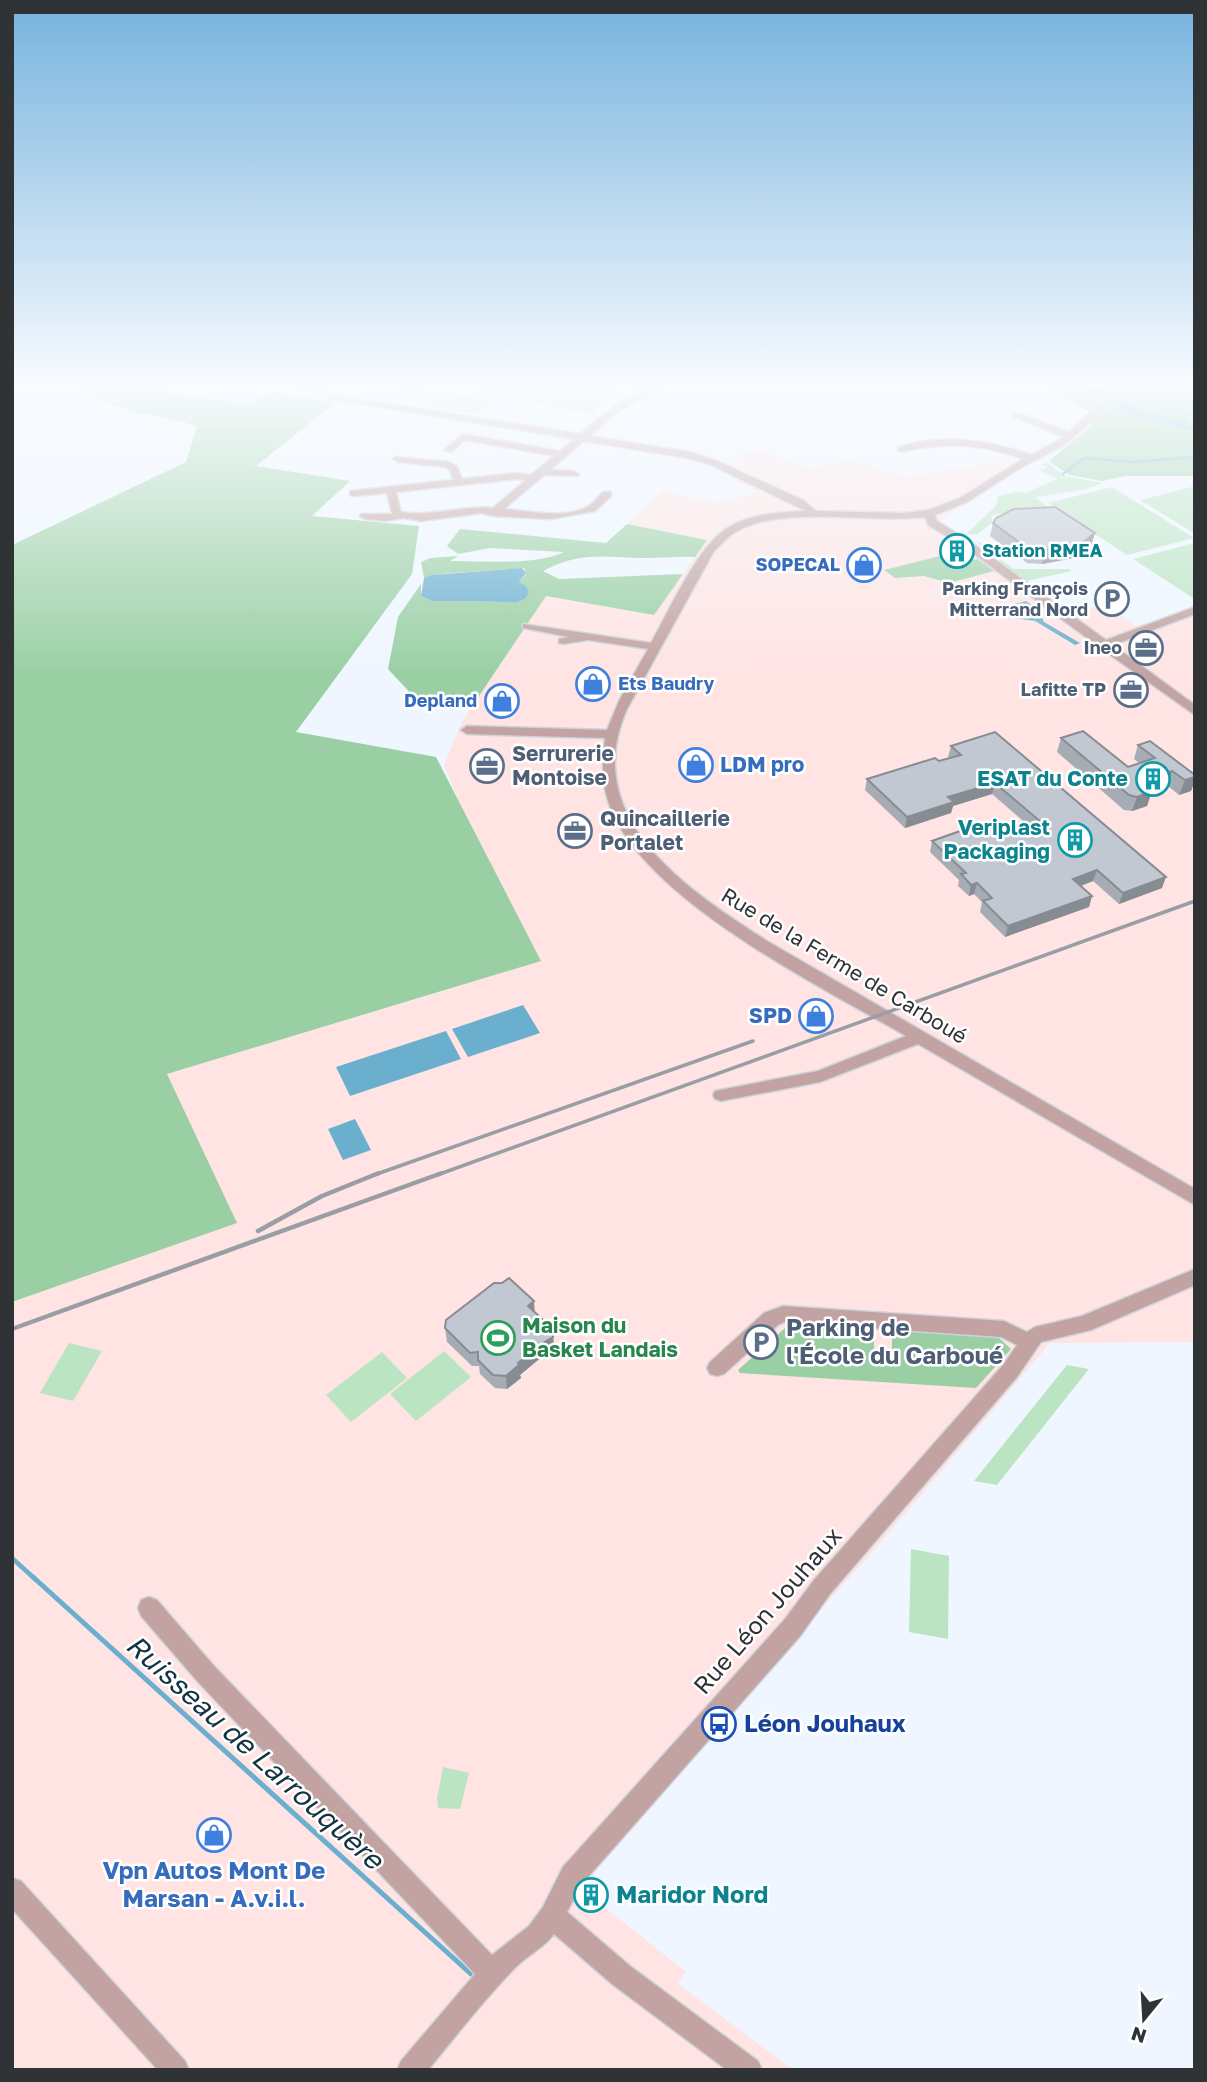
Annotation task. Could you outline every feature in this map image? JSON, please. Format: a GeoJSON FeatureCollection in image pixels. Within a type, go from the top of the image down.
{"type":"FeatureCollection","features":[{"type":"Feature","properties":{"kind":"street"},"geometry":{"type":"LineString","coordinates":[[354,492],[466,482]]}},
{"type":"Feature","properties":{"kind":"street"},"geometry":{"type":"LineString","coordinates":[[493,513],[531,482]]}},
{"type":"Feature","properties":{"kind":"street"},"geometry":{"type":"LineString","coordinates":[[755,482],[806,506],[812,515]]}},
{"type":"Feature","properties":{"kind":"street"},"geometry":{"type":"LineString","coordinates":[[931,518],[947,514],[994,482]]}},
{"type":"Feature","properties":{"kind":"street"},"geometry":{"type":"LineString","coordinates":[[391,489],[397,514],[400,516]]}},
{"type":"Feature","properties":{"kind":"street"},"geometry":{"type":"LineString","coordinates":[[365,516],[421,518],[436,514],[493,513],[551,516],[591,509],[607,494]]}},
{"type":"Feature","properties":{"kind":"street"},"geometry":{"type":"LineString","coordinates":[[781,515],[784,496]]}},
{"type":"Feature","properties":{"kind":"street"},"geometry":{"type":"LineString","coordinates":[[577,513],[589,520]]}},
{"type":"Feature","properties":{"kind":"street"},"geometry":{"type":"LineString","coordinates":[[947,514],[967,544]]}},
{"type":"Feature","properties":{"kind":"street","name":"Rue de la Ferme de Carboué"},"geometry":{"type":"LineString","coordinates":[[931,518],[781,515],[744,524],[732,529],[716,542],[654,647],[624,703],[612,734],[609,776],[618,807],[624,822],[646,854],[672,882],[762,945],[1195,1198]]}},
{"type":"Feature","properties":{"kind":"street"},"geometry":{"type":"LineString","coordinates":[[931,518],[1195,711]]}},
{"type":"Feature","properties":{"kind":"street"},"geometry":{"type":"LineString","coordinates":[[1102,645],[1195,610]]}},
{"type":"Feature","properties":{"kind":"street"},"geometry":{"type":"LineString","coordinates":[[527,626],[654,647]]}},
{"type":"Feature","properties":{"kind":"street"},"geometry":{"type":"LineString","coordinates":[[563,641],[588,637]]}},
{"type":"Feature","properties":{"kind":"street"},"geometry":{"type":"LineString","coordinates":[[467,730],[612,734]]}},
{"type":"Feature","properties":{"kind":"street"},"geometry":{"type":"LineString","coordinates":[[721,1095],[820,1076],[919,1037]]}},
{"type":"Feature","properties":{"kind":"street"},"geometry":{"type":"LineString","coordinates":[[717,1368],[771,1319],[783,1314],[1004,1329],[1036,1337],[1084,1324],[1195,1277]]}},
{"type":"Feature","properties":{"kind":"street","name":"Rue Léon Jouhaux"},"geometry":{"type":"LineString","coordinates":[[410,2070],[510,1955],[538,1935],[552,1916],[572,1876],[793,1627],[822,1587],[1010,1371],[1036,1337]]}},
{"type":"Feature","properties":{"kind":"street"},"geometry":{"type":"LineString","coordinates":[[149,1608],[206,1674],[492,1974]]}},
{"type":"Feature","properties":{"kind":"street"},"geometry":{"type":"LineString","coordinates":[[12,1890],[176,2070]]}},
{"type":"Feature","properties":{"kind":"street"},"geometry":{"type":"LineString","coordinates":[[552,1916],[621,1975],[748,2070]]}},
{"type":"Feature","properties":{"kind":"shaded area"},"geometry":{"type":"Polygon","coordinates":[[[736,482],[990,482],[933,528],[1070,613],[1106,605],[1136,626],[1195,610],[1195,1342],[1050,1343],[877,1547],[575,1884],[685,1971],[678,1984],[793,2070],[12,2070],[12,1302],[236,1223],[167,1074],[450,989],[463,811],[444,765],[462,722],[546,596],[654,615],[706,540],[627,524],[663,490],[716,503],[757,492],[736,482]]]}},
{"type":"Feature","properties":{"kind":"green space"},"geometry":{"type":"Polygon","coordinates":[[[144,482],[349,482],[312,516],[419,526],[412,574],[296,732],[436,757],[541,961],[167,1074],[237,1223],[12,1302],[12,545],[144,482]]]}},
{"type":"Feature","properties":{"kind":"green space"},"geometry":{"type":"Polygon","coordinates":[[[1050,482],[1103,483],[1088,489],[1035,497],[1059,515],[1008,512],[991,516],[992,523],[978,534],[965,535],[996,506],[998,496],[1020,491],[1025,493],[1050,482]]]}},
{"type":"Feature","properties":{"kind":"green space"},"geometry":{"type":"Polygon","coordinates":[[[1195,486],[1194,533],[1140,500],[1195,486]]]}},
{"type":"Feature","properties":{"kind":"green space"},"geometry":{"type":"Polygon","coordinates":[[[1112,487],[1194,538],[1127,555],[1048,503],[1112,487]]]}},
{"type":"Feature","properties":{"kind":"green space"},"geometry":{"type":"Polygon","coordinates":[[[627,524],[707,540],[695,557],[581,558],[543,571],[559,579],[683,574],[654,615],[546,596],[475,702],[416,699],[388,669],[398,617],[421,584],[421,596],[432,601],[518,602],[525,599],[525,585],[519,582],[526,574],[524,568],[440,574],[424,578],[421,562],[431,558],[458,556],[450,561],[524,561],[564,552],[490,548],[458,554],[447,546],[460,529],[606,543],[627,524]]]}},
{"type":"Feature","properties":{"kind":"green space"},"geometry":{"type":"Polygon","coordinates":[[[975,541],[988,546],[984,548],[1014,569],[1072,571],[1026,581],[975,541]]]}},
{"type":"Feature","properties":{"kind":"green space"},"geometry":{"type":"Polygon","coordinates":[[[1195,543],[1193,598],[1133,559],[1195,543]]]}},
{"type":"Feature","properties":{"kind":"green space"},"geometry":{"type":"Polygon","coordinates":[[[948,554],[961,563],[977,559],[994,571],[949,583],[924,576],[895,578],[884,570],[948,554]]]}},
{"type":"Feature","properties":{"kind":"green space"},"geometry":{"type":"Polygon","coordinates":[[[793,1321],[874,1327],[874,1350],[892,1351],[892,1327],[997,1336],[1011,1349],[976,1388],[740,1373],[738,1370],[793,1321]]]}},
{"type":"Feature","properties":{"kind":"green space"},"geometry":{"type":"Polygon","coordinates":[[[69,1343],[102,1351],[73,1401],[40,1393],[69,1343]]]}},
{"type":"Feature","properties":{"kind":"green space"},"geometry":{"type":"Polygon","coordinates":[[[444,1351],[471,1377],[416,1421],[390,1394],[444,1351]]]}},
{"type":"Feature","properties":{"kind":"green space"},"geometry":{"type":"Polygon","coordinates":[[[382,1352],[407,1378],[351,1422],[326,1395],[382,1352]]]}},
{"type":"Feature","properties":{"kind":"green space"},"geometry":{"type":"Polygon","coordinates":[[[1067,1365],[1089,1369],[997,1485],[974,1481],[1067,1365]]]}},
{"type":"Feature","properties":{"kind":"green space"},"geometry":{"type":"Polygon","coordinates":[[[911,1549],[949,1556],[948,1639],[909,1632],[911,1549]]]}},
{"type":"Feature","properties":{"kind":"green space"},"geometry":{"type":"Polygon","coordinates":[[[443,1767],[469,1773],[460,1809],[438,1808],[437,1798],[443,1767]]]}},
{"type":"Feature","properties":{"kind":"water"},"geometry":{"type":"Polygon","coordinates":[[[522,568],[526,573],[519,582],[525,585],[529,592],[525,599],[518,602],[432,601],[421,596],[424,578],[432,575],[522,568]]]}},
{"type":"Feature","properties":{"kind":"water"},"geometry":{"type":"Polygon","coordinates":[[[1026,601],[1039,610],[1044,622],[1080,643],[1075,645],[1035,621],[986,614],[1026,601]]]}},
{"type":"Feature","properties":{"kind":"water"},"geometry":{"type":"Polygon","coordinates":[[[523,1005],[540,1033],[468,1057],[452,1029],[523,1005]]]}},
{"type":"Feature","properties":{"kind":"water"},"geometry":{"type":"Polygon","coordinates":[[[446,1031],[461,1059],[350,1096],[336,1067],[446,1031]]]}},
{"type":"Feature","properties":{"kind":"water"},"geometry":{"type":"Polygon","coordinates":[[[355,1119],[371,1150],[343,1160],[328,1129],[355,1119]]]}},
{"type":"Feature","properties":{"kind":"building"},"geometry":{"type":"Polygon","coordinates":[[[1055,507],[1095,533],[1082,543],[1030,550],[993,523],[996,518],[1014,509],[1055,507]]]}},
{"type":"Feature","properties":{"kind":"building"},"geometry":{"type":"Polygon","coordinates":[[[1083,731],[1128,767],[1155,758],[1138,745],[1150,741],[1195,777],[1185,780],[1172,771],[1140,781],[1152,791],[1137,797],[1129,795],[1061,738],[1083,731]]]}},
{"type":"Feature","properties":{"kind":"building","name":"Veriplast Packaging"},"geometry":{"type":"Polygon","coordinates":[[[995,732],[1166,877],[1123,893],[1097,870],[1073,879],[1092,896],[1008,926],[983,901],[992,898],[977,883],[971,885],[961,874],[966,873],[932,841],[980,824],[986,830],[1010,822],[1019,829],[1041,822],[995,783],[948,797],[954,802],[907,817],[867,779],[935,758],[939,761],[961,755],[951,746],[995,732]]]}},
{"type":"Feature","properties":{"kind":"building","name":"Maison du Basket Landais"},"geometry":{"type":"Polygon","coordinates":[[[509,1278],[534,1301],[528,1306],[553,1329],[553,1337],[538,1346],[506,1376],[493,1375],[478,1360],[478,1352],[470,1353],[445,1328],[446,1320],[494,1283],[502,1283],[509,1278]]]}},
{"type":"Feature","properties":{"kind":"building","name":"Maridor Nord"},"geometry":{"type":"Polygon","coordinates":[[[589,1885],[598,1892],[593,1900],[584,1894],[589,1885]]]}},
{"type":"Feature","properties":{"kind":"waterway","name":"Ruisseau de Larrouquère"},"geometry":{"type":"LineString","coordinates":[[12,1558],[35,1579]]}},
{"type":"Feature","properties":{"kind":"waterway","name":"Ruisseau de Larrouquère"},"geometry":{"type":"LineString","coordinates":[[33,1577],[471,1974]]}},
{"type":"Feature","properties":{"kind":"railway"},"geometry":{"type":"LineString","coordinates":[[437,1175],[1195,901]]}},
{"type":"Feature","properties":{"kind":"railway"},"geometry":{"type":"LineString","coordinates":[[374,1175],[753,1041]]}},
{"type":"Feature","properties":{"kind":"railway"},"geometry":{"type":"LineString","coordinates":[[374,1175],[379,1173]]}},
{"type":"Feature","properties":{"kind":"railway"},"geometry":{"type":"LineString","coordinates":[[12,1329],[442,1173]]}},
{"type":"Feature","properties":{"kind":"railway"},"geometry":{"type":"LineString","coordinates":[[258,1231],[322,1196],[374,1175]]}},
{"type":"Feature","properties":{"kind":"place","name":"Station RMEA"},"geometry":{"type":"Point","coordinates":[957,551]}},
{"type":"Feature","properties":{"kind":"place","name":"SOPECAL"},"geometry":{"type":"Point","coordinates":[864,565]}},
{"type":"Feature","properties":{"kind":"place","name":"Parking François Mitterrand Nord"},"geometry":{"type":"Point","coordinates":[1112,599]}},
{"type":"Feature","properties":{"kind":"place","name":"Ineo"},"geometry":{"type":"Point","coordinates":[1146,648]}},
{"type":"Feature","properties":{"kind":"place","name":"Ets Baudry"},"geometry":{"type":"Point","coordinates":[593,684]}},
{"type":"Feature","properties":{"kind":"place","name":"Lafitte TP"},"geometry":{"type":"Point","coordinates":[1131,690]}},
{"type":"Feature","properties":{"kind":"place","name":"Depland"},"geometry":{"type":"Point","coordinates":[502,701]}},
{"type":"Feature","properties":{"kind":"place","name":"LDM pro"},"geometry":{"type":"Point","coordinates":[696,765]}},
{"type":"Feature","properties":{"kind":"place","name":"Serrurerie Montoise"},"geometry":{"type":"Point","coordinates":[487,766]}},
{"type":"Feature","properties":{"kind":"place","name":"ESAT du Conte"},"geometry":{"type":"Point","coordinates":[1153,779]}},
{"type":"Feature","properties":{"kind":"place","name":"Quincaillerie Portalet"},"geometry":{"type":"Point","coordinates":[575,831]}},
{"type":"Feature","properties":{"kind":"place","name":"Veriplast Packaging"},"geometry":{"type":"Point","coordinates":[1075,840]}},
{"type":"Feature","properties":{"kind":"place","name":"SPD"},"geometry":{"type":"Point","coordinates":[816,1016]}},
{"type":"Feature","properties":{"kind":"place","name":"Maison du Basket Landais"},"geometry":{"type":"Point","coordinates":[498,1338]}},
{"type":"Feature","properties":{"kind":"place","name":"Parking de l'École du Carboué"},"geometry":{"type":"Point","coordinates":[761,1342]}},
{"type":"Feature","properties":{"kind":"place","name":"Léon Jouhaux"},"geometry":{"type":"Point","coordinates":[719,1724]}},
{"type":"Feature","properties":{"kind":"place","name":"Vpn Autos Mont De Marsan - A.v.i.l."},"geometry":{"type":"Point","coordinates":[214,1835]}},
{"type":"Feature","properties":{"kind":"place","name":"Maridor Nord"},"geometry":{"type":"Point","coordinates":[591,1895]}}]}
